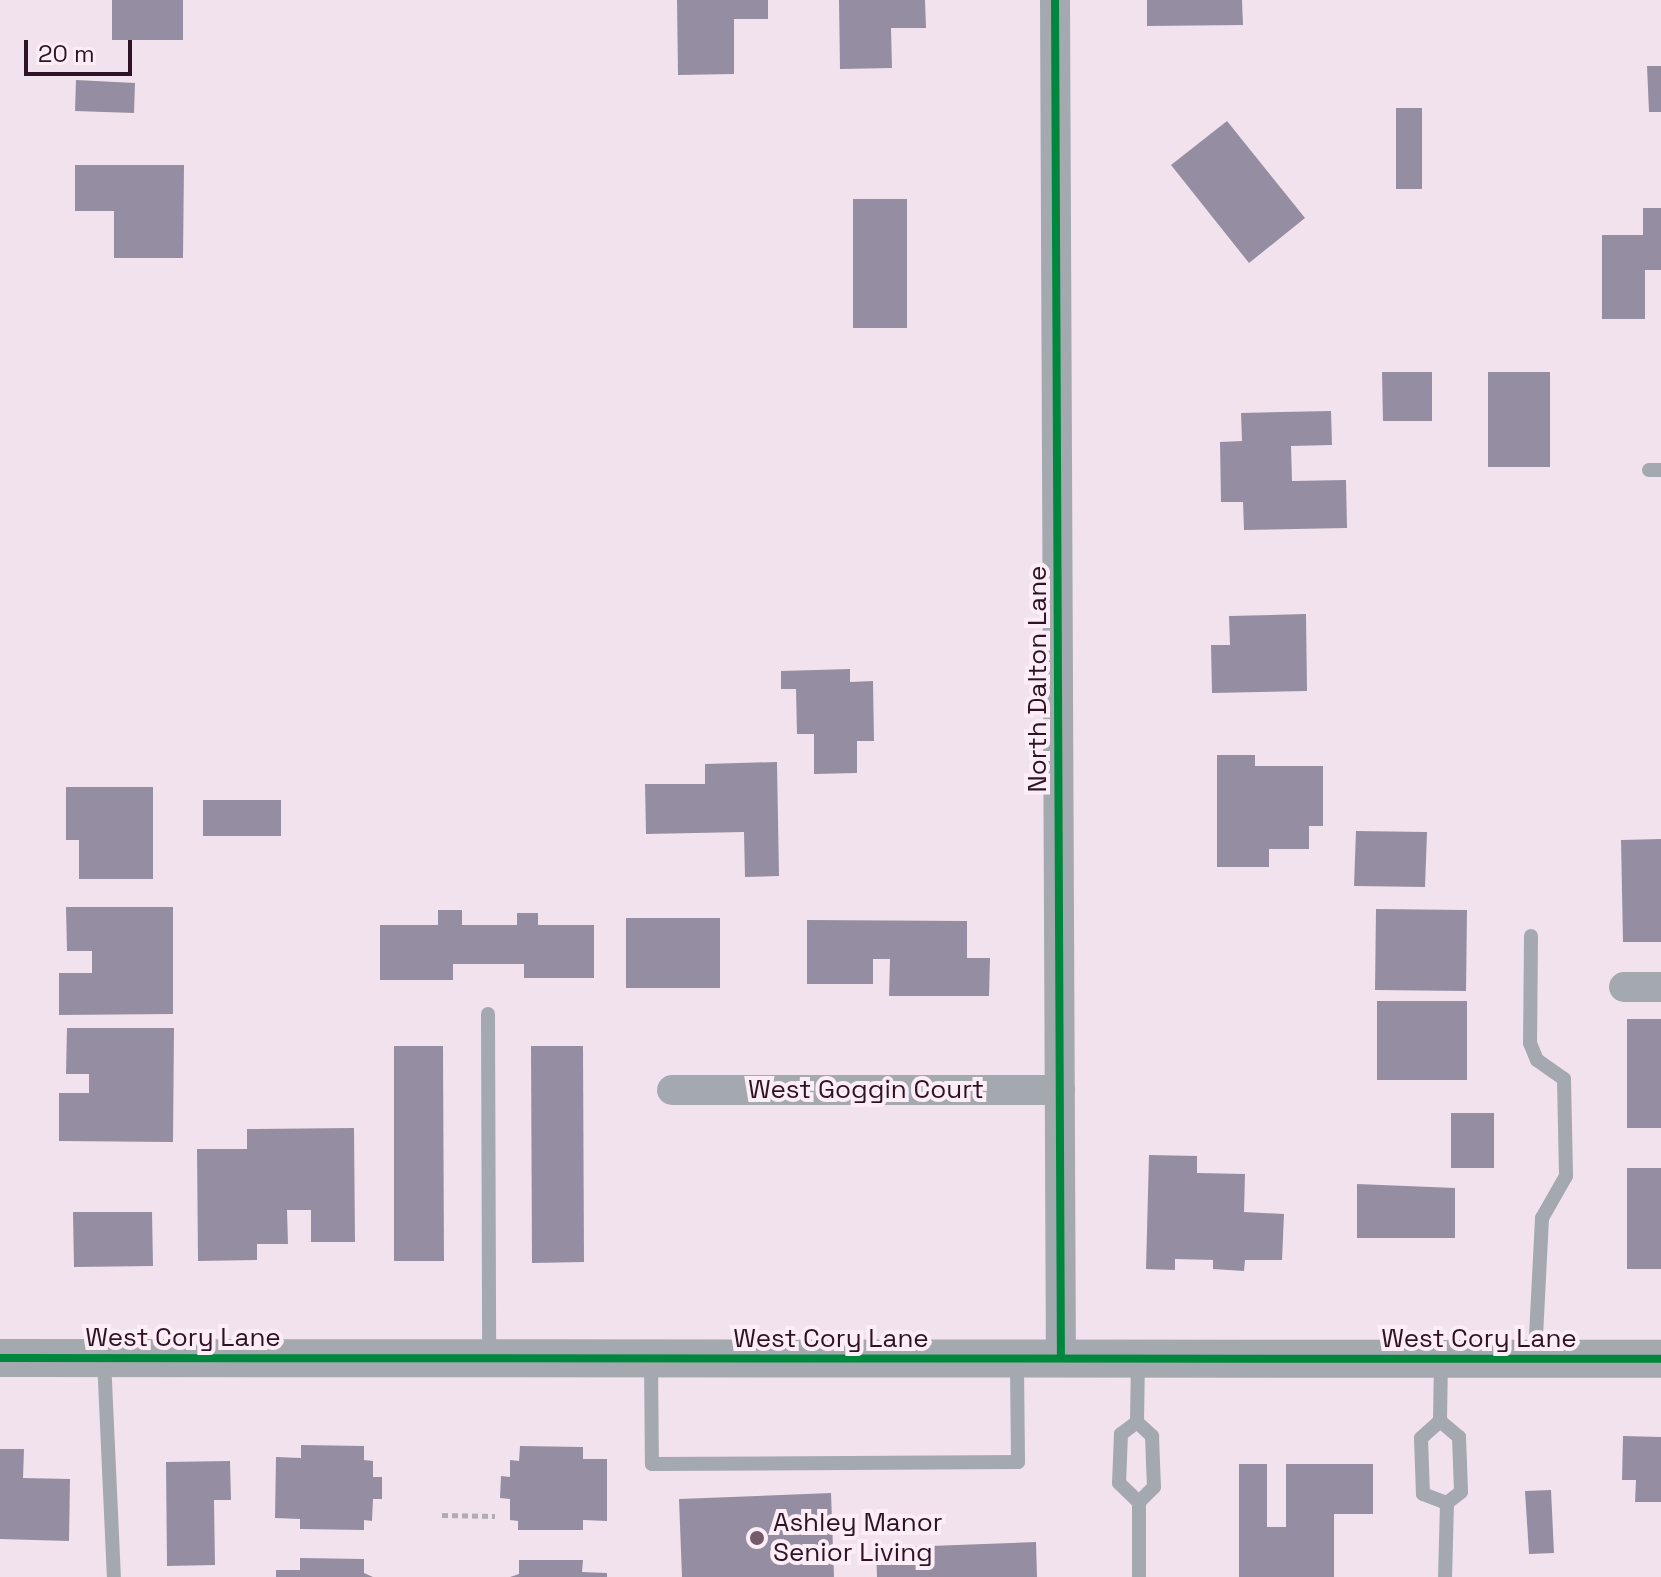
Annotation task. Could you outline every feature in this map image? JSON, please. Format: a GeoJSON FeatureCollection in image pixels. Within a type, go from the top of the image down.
{"type":"FeatureCollection","features":[{"type":"Feature","properties":{"kind":"street","name":"North Dalton Lane"},"geometry":{"type":"LineString","coordinates":[[1055,0],[1061,1358]]}},
{"type":"Feature","properties":{"kind":"street"},"geometry":{"type":"LineString","coordinates":[[1624,987],[1661,987]]}},
{"type":"Feature","properties":{"kind":"street","name":"West Goggin Court"},"geometry":{"type":"LineString","coordinates":[[672,1090],[1060,1090]]}},
{"type":"Feature","properties":{"kind":"street","name":"West Cory Lane"},"geometry":{"type":"LineString","coordinates":[[0,1358],[1661,1359]]}},
{"type":"Feature","properties":{"kind":"lane"},"geometry":{"type":"LineString","coordinates":[[1531,936],[1530,1043],[1537,1060],[1564,1079],[1566,1176],[1542,1218],[1535,1359]]}},
{"type":"Feature","properties":{"kind":"lane"},"geometry":{"type":"LineString","coordinates":[[488,1014],[489,1358]]}},
{"type":"Feature","properties":{"kind":"lane"},"geometry":{"type":"LineString","coordinates":[[104,1358],[114,1577]]}},
{"type":"Feature","properties":{"kind":"lane"},"geometry":{"type":"LineString","coordinates":[[651,1358],[652,1464],[1018,1462],[1017,1359]]}},
{"type":"Feature","properties":{"kind":"lane"},"geometry":{"type":"LineString","coordinates":[[1138,1359],[1137,1422],[1152,1436],[1154,1487],[1139,1502],[1139,1577]]}},
{"type":"Feature","properties":{"kind":"lane"},"geometry":{"type":"LineString","coordinates":[[1441,1359],[1440,1421],[1421,1438],[1423,1494],[1447,1503]]}},
{"type":"Feature","properties":{"kind":"lane"},"geometry":{"type":"LineString","coordinates":[[1440,1421],[1459,1437],[1461,1492],[1447,1503]]}},
{"type":"Feature","properties":{"kind":"lane"},"geometry":{"type":"LineString","coordinates":[[1137,1422],[1121,1434],[1119,1483],[1139,1502]]}},
{"type":"Feature","properties":{"kind":"lane"},"geometry":{"type":"LineString","coordinates":[[1445,1577],[1447,1503]]}},
{"type":"Feature","properties":{"kind":"path"},"geometry":{"type":"LineString","coordinates":[[442,1515],[495,1516]]}},
{"type":"Feature","properties":{"kind":"building"},"geometry":{"type":"Polygon","coordinates":[[[112,0],[183,0],[183,40],[112,40],[112,0]]]}},
{"type":"Feature","properties":{"kind":"building"},"geometry":{"type":"Polygon","coordinates":[[[677,0],[768,0],[768,19],[734,19],[734,74],[678,75],[677,0]]]}},
{"type":"Feature","properties":{"kind":"building"},"geometry":{"type":"Polygon","coordinates":[[[839,0],[925,0],[926,28],[891,28],[892,68],[840,69],[839,0]]]}},
{"type":"Feature","properties":{"kind":"building"},"geometry":{"type":"Polygon","coordinates":[[[1147,0],[1242,0],[1243,25],[1147,26],[1147,0]]]}},
{"type":"Feature","properties":{"kind":"building"},"geometry":{"type":"Polygon","coordinates":[[[1647,66],[1661,66],[1661,112],[1649,112],[1647,66]]]}},
{"type":"Feature","properties":{"kind":"building"},"geometry":{"type":"Polygon","coordinates":[[[76,80],[135,83],[134,113],[75,111],[76,80]]]}},
{"type":"Feature","properties":{"kind":"building"},"geometry":{"type":"Polygon","coordinates":[[[1396,108],[1422,108],[1422,189],[1396,189],[1396,108]]]}},
{"type":"Feature","properties":{"kind":"building"},"geometry":{"type":"Polygon","coordinates":[[[1227,121],[1305,218],[1249,263],[1171,165],[1227,121]]]}},
{"type":"Feature","properties":{"kind":"building"},"geometry":{"type":"Polygon","coordinates":[[[75,165],[184,165],[183,258],[114,258],[114,211],[75,211],[75,165]]]}},
{"type":"Feature","properties":{"kind":"building"},"geometry":{"type":"Polygon","coordinates":[[[853,199],[907,199],[907,328],[853,328],[853,199]]]}},
{"type":"Feature","properties":{"kind":"building"},"geometry":{"type":"Polygon","coordinates":[[[1643,208],[1661,208],[1661,270],[1645,270],[1645,319],[1602,319],[1602,235],[1643,235],[1643,208]]]}},
{"type":"Feature","properties":{"kind":"building"},"geometry":{"type":"Polygon","coordinates":[[[1382,372],[1432,372],[1432,421],[1383,421],[1382,372]]]}},
{"type":"Feature","properties":{"kind":"building"},"geometry":{"type":"Polygon","coordinates":[[[1488,372],[1550,372],[1550,467],[1488,467],[1488,372]]]}},
{"type":"Feature","properties":{"kind":"building"},"geometry":{"type":"Polygon","coordinates":[[[1331,411],[1332,445],[1291,446],[1292,481],[1346,480],[1347,528],[1244,530],[1243,502],[1221,502],[1220,442],[1242,441],[1241,413],[1331,411]]]}},
{"type":"Feature","properties":{"kind":"building"},"geometry":{"type":"Polygon","coordinates":[[[1306,614],[1307,691],[1212,693],[1211,645],[1230,645],[1229,616],[1306,614]]]}},
{"type":"Feature","properties":{"kind":"building"},"geometry":{"type":"Polygon","coordinates":[[[850,669],[850,682],[873,681],[874,741],[857,741],[857,773],[814,774],[814,734],[797,734],[796,689],[781,689],[781,671],[850,669]]]}},
{"type":"Feature","properties":{"kind":"building"},"geometry":{"type":"Polygon","coordinates":[[[1217,755],[1255,755],[1255,766],[1323,766],[1323,826],[1309,826],[1309,849],[1269,849],[1269,867],[1217,867],[1217,755]]]}},
{"type":"Feature","properties":{"kind":"building"},"geometry":{"type":"Polygon","coordinates":[[[777,762],[779,876],[745,877],[744,832],[646,834],[645,784],[705,784],[705,764],[777,762]]]}},
{"type":"Feature","properties":{"kind":"building"},"geometry":{"type":"Polygon","coordinates":[[[66,787],[153,787],[153,879],[79,879],[79,840],[66,840],[66,787]]]}},
{"type":"Feature","properties":{"kind":"building"},"geometry":{"type":"Polygon","coordinates":[[[203,800],[281,800],[281,836],[203,836],[203,800]]]}},
{"type":"Feature","properties":{"kind":"building"},"geometry":{"type":"Polygon","coordinates":[[[1356,831],[1427,832],[1425,887],[1354,886],[1356,831]]]}},
{"type":"Feature","properties":{"kind":"building"},"geometry":{"type":"Polygon","coordinates":[[[1661,839],[1661,942],[1623,942],[1621,840],[1661,839]]]}},
{"type":"Feature","properties":{"kind":"building"},"geometry":{"type":"Polygon","coordinates":[[[66,907],[173,907],[173,1014],[59,1015],[59,973],[92,973],[92,951],[67,951],[66,907]]]}},
{"type":"Feature","properties":{"kind":"building"},"geometry":{"type":"Polygon","coordinates":[[[1376,909],[1467,910],[1466,991],[1375,990],[1376,909]]]}},
{"type":"Feature","properties":{"kind":"building"},"geometry":{"type":"Polygon","coordinates":[[[438,910],[462,910],[462,925],[517,925],[517,913],[538,913],[538,925],[594,925],[594,978],[524,978],[524,964],[453,964],[453,980],[380,980],[380,925],[438,925],[438,910]]]}},
{"type":"Feature","properties":{"kind":"building"},"geometry":{"type":"Polygon","coordinates":[[[626,918],[720,918],[720,988],[626,988],[626,918]]]}},
{"type":"Feature","properties":{"kind":"building"},"geometry":{"type":"Polygon","coordinates":[[[807,920],[967,921],[967,958],[990,958],[989,996],[889,996],[890,959],[873,959],[873,984],[807,984],[807,920]]]}},
{"type":"Feature","properties":{"kind":"building"},"geometry":{"type":"Polygon","coordinates":[[[1377,1001],[1467,1001],[1467,1080],[1377,1080],[1377,1001]]]}},
{"type":"Feature","properties":{"kind":"building"},"geometry":{"type":"Polygon","coordinates":[[[1627,1019],[1661,1019],[1661,1128],[1627,1128],[1627,1019]]]}},
{"type":"Feature","properties":{"kind":"building"},"geometry":{"type":"Polygon","coordinates":[[[67,1028],[174,1028],[173,1142],[59,1141],[59,1093],[89,1093],[89,1074],[66,1074],[67,1028]]]}},
{"type":"Feature","properties":{"kind":"building"},"geometry":{"type":"Polygon","coordinates":[[[394,1046],[443,1046],[444,1261],[394,1261],[394,1046]]]}},
{"type":"Feature","properties":{"kind":"building"},"geometry":{"type":"Polygon","coordinates":[[[531,1046],[583,1046],[584,1262],[532,1263],[531,1046]]]}},
{"type":"Feature","properties":{"kind":"building"},"geometry":{"type":"Polygon","coordinates":[[[1451,1113],[1494,1113],[1494,1168],[1451,1168],[1451,1113]]]}},
{"type":"Feature","properties":{"kind":"building"},"geometry":{"type":"Polygon","coordinates":[[[354,1128],[355,1242],[311,1242],[311,1210],[287,1210],[288,1244],[257,1244],[257,1260],[198,1261],[197,1149],[247,1149],[247,1129],[354,1128]]]}},
{"type":"Feature","properties":{"kind":"building"},"geometry":{"type":"Polygon","coordinates":[[[1149,1155],[1197,1156],[1197,1173],[1245,1174],[1244,1212],[1284,1214],[1282,1260],[1245,1260],[1244,1271],[1213,1269],[1213,1260],[1175,1259],[1175,1270],[1146,1269],[1149,1155]]]}},
{"type":"Feature","properties":{"kind":"building"},"geometry":{"type":"Polygon","coordinates":[[[1627,1168],[1661,1168],[1661,1269],[1627,1269],[1627,1168]]]}},
{"type":"Feature","properties":{"kind":"building"},"geometry":{"type":"Polygon","coordinates":[[[1357,1184],[1455,1188],[1455,1238],[1357,1238],[1357,1184]]]}},
{"type":"Feature","properties":{"kind":"building"},"geometry":{"type":"Polygon","coordinates":[[[73,1212],[152,1212],[153,1266],[74,1267],[73,1212]]]}},
{"type":"Feature","properties":{"kind":"building"},"geometry":{"type":"Polygon","coordinates":[[[1623,1436],[1661,1437],[1661,1502],[1635,1502],[1636,1480],[1622,1480],[1623,1436]]]}},
{"type":"Feature","properties":{"kind":"building"},"geometry":{"type":"Polygon","coordinates":[[[301,1445],[364,1446],[364,1460],[373,1461],[373,1477],[382,1477],[382,1499],[373,1499],[372,1521],[364,1520],[364,1530],[300,1529],[300,1519],[275,1518],[276,1457],[301,1458],[301,1445]]]}},
{"type":"Feature","properties":{"kind":"building"},"geometry":{"type":"Polygon","coordinates":[[[520,1446],[583,1447],[583,1459],[607,1459],[607,1521],[583,1520],[583,1530],[518,1530],[518,1521],[510,1520],[510,1499],[500,1498],[501,1476],[510,1477],[510,1460],[519,1461],[520,1446]]]}},
{"type":"Feature","properties":{"kind":"building"},"geometry":{"type":"Polygon","coordinates":[[[0,1449],[24,1449],[23,1478],[70,1479],[69,1541],[0,1539],[0,1449]]]}},
{"type":"Feature","properties":{"kind":"building"},"geometry":{"type":"Polygon","coordinates":[[[230,1461],[231,1500],[214,1500],[215,1565],[167,1566],[166,1462],[230,1461]]]}},
{"type":"Feature","properties":{"kind":"building"},"geometry":{"type":"Polygon","coordinates":[[[1239,1464],[1267,1464],[1267,1527],[1286,1527],[1286,1464],[1373,1464],[1373,1514],[1334,1514],[1334,1577],[1239,1577],[1239,1464]]]}},
{"type":"Feature","properties":{"kind":"building"},"geometry":{"type":"Polygon","coordinates":[[[1551,1490],[1554,1553],[1529,1554],[1525,1491],[1551,1490]]]}},
{"type":"Feature","properties":{"kind":"building","name":"Ashley Manor Senior Living"},"geometry":{"type":"Polygon","coordinates":[[[831,1493],[834,1577],[682,1577],[679,1499],[831,1493]]]}},
{"type":"Feature","properties":{"kind":"building","name":"Ashley Manor Senior Living"},"geometry":{"type":"Polygon","coordinates":[[[1036,1542],[1037,1577],[877,1577],[876,1548],[1036,1542]]]}},
{"type":"Feature","properties":{"kind":"building"},"geometry":{"type":"Polygon","coordinates":[[[300,1558],[364,1559],[364,1573],[373,1577],[276,1577],[276,1570],[300,1570],[300,1558]]]}},
{"type":"Feature","properties":{"kind":"building"},"geometry":{"type":"Polygon","coordinates":[[[519,1560],[583,1560],[582,1572],[607,1573],[607,1577],[510,1577],[519,1574],[519,1560]]]}},
{"type":"Feature","properties":{"kind":"cycle path"},"geometry":{"type":"LineString","coordinates":[[1055,0],[1061,1358]]}},
{"type":"Feature","properties":{"kind":"cycle path"},"geometry":{"type":"LineString","coordinates":[[0,1358],[1661,1359]]}},
{"type":"Feature","properties":{"kind":"place","name":"Ashley Manor Senior Living"},"geometry":{"type":"Point","coordinates":[757,1538]}}]}
